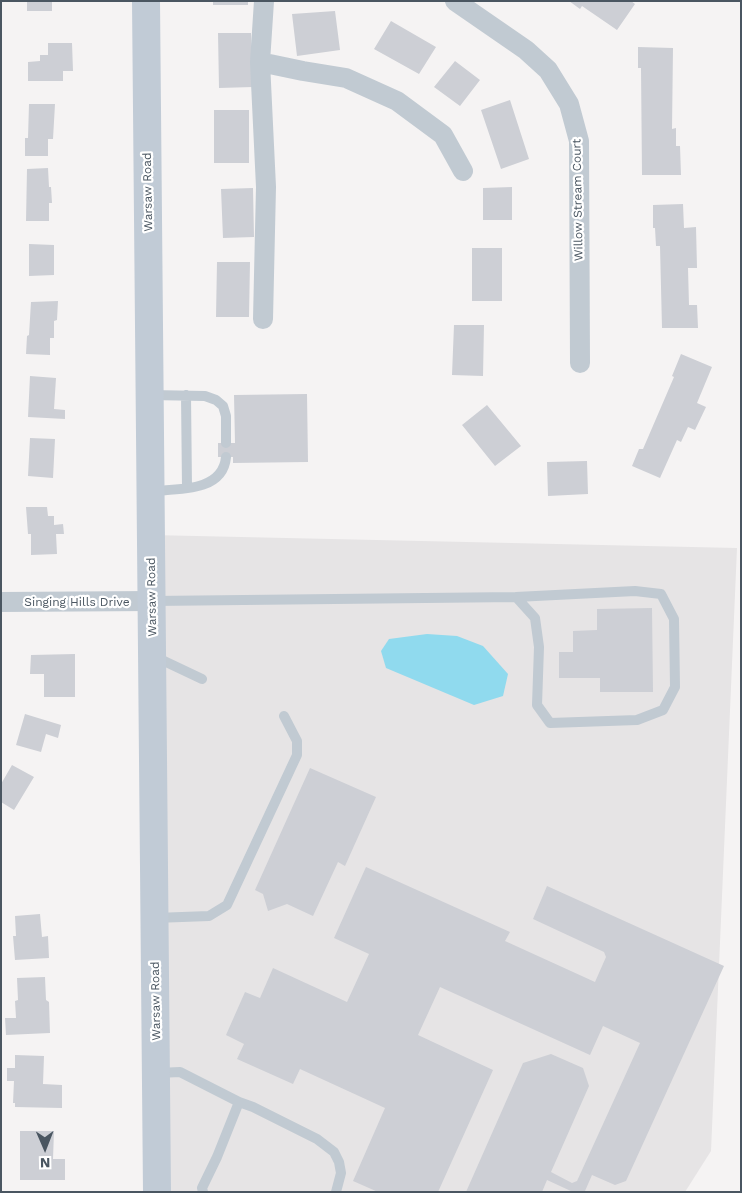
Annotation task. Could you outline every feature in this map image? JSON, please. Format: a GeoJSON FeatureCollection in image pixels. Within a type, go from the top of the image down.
{"type":"FeatureCollection","features":[{"type":"Feature","properties":{"kind":"street","name":"Warsaw Road"},"geometry":{"type":"LineString","coordinates":[[146,1],[158,1192]]}},
{"type":"Feature","properties":{"kind":"street"},"geometry":{"type":"LineString","coordinates":[[263,319],[266,187],[260,62],[264,1]]}},
{"type":"Feature","properties":{"kind":"street","name":"Willow Stream Court"},"geometry":{"type":"LineString","coordinates":[[455,1],[526,50],[548,70],[569,104],[579,141],[580,363]]}},
{"type":"Feature","properties":{"kind":"street"},"geometry":{"type":"LineString","coordinates":[[260,62],[346,78],[397,101],[443,135],[463,171]]}},
{"type":"Feature","properties":{"kind":"street","name":"Singing Hills Drive"},"geometry":{"type":"LineString","coordinates":[[1,602],[152,601]]}},
{"type":"Feature","properties":{"kind":"lane"},"geometry":{"type":"LineString","coordinates":[[150,395],[205,396],[216,400],[223,406],[226,416],[226,443]]}},
{"type":"Feature","properties":{"kind":"lane"},"geometry":{"type":"LineString","coordinates":[[186,395],[187,488]]}},
{"type":"Feature","properties":{"kind":"lane"},"geometry":{"type":"LineString","coordinates":[[151,491],[187,488],[206,484],[218,476],[225,466],[226,457]]}},
{"type":"Feature","properties":{"kind":"lane"},"geometry":{"type":"LineString","coordinates":[[152,601],[516,597],[635,591],[661,594],[674,619],[675,687],[663,710],[637,720],[550,723],[537,705],[539,647],[535,618],[516,597]]}},
{"type":"Feature","properties":{"kind":"lane"},"geometry":{"type":"LineString","coordinates":[[152,660],[164,661],[202,679]]}},
{"type":"Feature","properties":{"kind":"lane"},"geometry":{"type":"LineString","coordinates":[[155,918],[209,916],[227,906],[297,755],[297,741],[284,716]]}},
{"type":"Feature","properties":{"kind":"lane"},"geometry":{"type":"LineString","coordinates":[[157,1073],[180,1072],[317,1139],[334,1152],[339,1162],[340,1173],[336,1192]]}},
{"type":"Feature","properties":{"kind":"lane"},"geometry":{"type":"LineString","coordinates":[[203,1192],[202,1188],[217,1157],[239,1102]]}},
{"type":"Feature","properties":{"kind":"shaded area"},"geometry":{"type":"Polygon","coordinates":[[[151,535],[737,548],[711,1151],[685,1192],[157,1192],[151,535]]]}},
{"type":"Feature","properties":{"kind":"water"},"geometry":{"type":"Polygon","coordinates":[[[427,634],[457,636],[483,646],[508,674],[503,696],[474,705],[386,668],[381,651],[389,639],[427,634]]]}},
{"type":"Feature","properties":{"kind":"building"},"geometry":{"type":"Polygon","coordinates":[[[27,1],[52,1],[52,11],[27,11],[27,1]]]}},
{"type":"Feature","properties":{"kind":"building"},"geometry":{"type":"Polygon","coordinates":[[[213,1],[248,1],[248,5],[213,5],[213,1]]]}},
{"type":"Feature","properties":{"kind":"building"},"geometry":{"type":"Polygon","coordinates":[[[569,1],[631,1],[635,4],[617,30],[582,6],[580,9],[569,1]]]}},
{"type":"Feature","properties":{"kind":"building"},"geometry":{"type":"Polygon","coordinates":[[[335,11],[340,50],[297,56],[292,14],[335,11]]]}},
{"type":"Feature","properties":{"kind":"building"},"geometry":{"type":"Polygon","coordinates":[[[391,21],[436,47],[419,74],[374,49],[391,21]]]}},
{"type":"Feature","properties":{"kind":"building"},"geometry":{"type":"Polygon","coordinates":[[[218,33],[251,33],[253,87],[219,88],[218,33]]]}},
{"type":"Feature","properties":{"kind":"building"},"geometry":{"type":"Polygon","coordinates":[[[48,43],[72,43],[73,71],[63,71],[63,81],[28,81],[28,62],[40,61],[40,55],[48,55],[48,43]]]}},
{"type":"Feature","properties":{"kind":"building"},"geometry":{"type":"Polygon","coordinates":[[[638,47],[673,48],[672,129],[676,128],[676,146],[680,146],[681,175],[642,175],[641,68],[638,68],[638,47]]]}},
{"type":"Feature","properties":{"kind":"building"},"geometry":{"type":"Polygon","coordinates":[[[455,61],[480,80],[460,106],[434,87],[455,61]]]}},
{"type":"Feature","properties":{"kind":"building"},"geometry":{"type":"Polygon","coordinates":[[[510,100],[529,159],[501,169],[481,110],[510,100]]]}},
{"type":"Feature","properties":{"kind":"building"},"geometry":{"type":"Polygon","coordinates":[[[29,104],[55,104],[53,139],[48,139],[48,156],[25,156],[25,138],[28,138],[29,104]]]}},
{"type":"Feature","properties":{"kind":"building"},"geometry":{"type":"Polygon","coordinates":[[[214,110],[249,110],[249,163],[214,163],[214,110]]]}},
{"type":"Feature","properties":{"kind":"building"},"geometry":{"type":"Polygon","coordinates":[[[48,168],[52,203],[49,203],[49,221],[26,221],[27,169],[48,168]]]}},
{"type":"Feature","properties":{"kind":"building"},"geometry":{"type":"Polygon","coordinates":[[[512,187],[512,220],[483,220],[483,188],[512,187]]]}},
{"type":"Feature","properties":{"kind":"building"},"geometry":{"type":"Polygon","coordinates":[[[253,188],[254,237],[223,238],[221,189],[253,188]]]}},
{"type":"Feature","properties":{"kind":"building"},"geometry":{"type":"Polygon","coordinates":[[[683,204],[684,228],[696,227],[697,268],[688,268],[689,305],[697,305],[698,328],[662,328],[660,246],[656,246],[655,228],[653,228],[653,205],[683,204]]]}},
{"type":"Feature","properties":{"kind":"building"},"geometry":{"type":"Polygon","coordinates":[[[29,244],[54,245],[54,275],[29,276],[29,244]]]}},
{"type":"Feature","properties":{"kind":"building"},"geometry":{"type":"Polygon","coordinates":[[[472,248],[502,248],[502,301],[472,301],[472,248]]]}},
{"type":"Feature","properties":{"kind":"building"},"geometry":{"type":"Polygon","coordinates":[[[217,262],[250,262],[249,317],[216,317],[217,262]]]}},
{"type":"Feature","properties":{"kind":"building"},"geometry":{"type":"Polygon","coordinates":[[[58,301],[57,320],[54,321],[54,338],[50,338],[50,355],[26,354],[31,302],[58,301]]]}},
{"type":"Feature","properties":{"kind":"building"},"geometry":{"type":"Polygon","coordinates":[[[454,325],[484,325],[483,376],[452,375],[454,325]]]}},
{"type":"Feature","properties":{"kind":"building"},"geometry":{"type":"Polygon","coordinates":[[[681,354],[712,367],[697,403],[706,407],[695,430],[688,427],[681,442],[677,440],[660,478],[632,466],[639,449],[643,449],[674,377],[672,376],[681,354]]]}},
{"type":"Feature","properties":{"kind":"building"},"geometry":{"type":"Polygon","coordinates":[[[30,376],[56,378],[54,409],[65,410],[65,419],[28,417],[30,376]]]}},
{"type":"Feature","properties":{"kind":"building"},"geometry":{"type":"Polygon","coordinates":[[[307,394],[308,462],[233,463],[233,457],[218,457],[218,443],[235,443],[234,395],[307,394]]]}},
{"type":"Feature","properties":{"kind":"building"},"geometry":{"type":"Polygon","coordinates":[[[487,405],[521,446],[495,466],[462,425],[487,405]]]}},
{"type":"Feature","properties":{"kind":"building"},"geometry":{"type":"Polygon","coordinates":[[[30,438],[55,439],[53,478],[28,476],[30,438]]]}},
{"type":"Feature","properties":{"kind":"building"},"geometry":{"type":"Polygon","coordinates":[[[587,461],[588,494],[548,496],[547,462],[587,461]]]}},
{"type":"Feature","properties":{"kind":"building"},"geometry":{"type":"Polygon","coordinates":[[[26,507],[47,507],[48,516],[54,516],[54,525],[63,524],[64,534],[56,534],[57,554],[31,555],[31,534],[28,534],[26,507]]]}},
{"type":"Feature","properties":{"kind":"building"},"geometry":{"type":"Polygon","coordinates":[[[652,608],[653,692],[600,692],[600,678],[559,678],[559,652],[573,652],[573,631],[597,630],[597,609],[652,608]]]}},
{"type":"Feature","properties":{"kind":"building"},"geometry":{"type":"Polygon","coordinates":[[[75,654],[75,697],[44,697],[44,674],[30,674],[31,655],[75,654]]]}},
{"type":"Feature","properties":{"kind":"building"},"geometry":{"type":"Polygon","coordinates":[[[25,714],[61,725],[58,738],[46,734],[41,752],[16,745],[25,714]]]}},
{"type":"Feature","properties":{"kind":"building"},"geometry":{"type":"Polygon","coordinates":[[[12,765],[34,777],[14,810],[1,802],[1,784],[12,765]]]}},
{"type":"Feature","properties":{"kind":"building"},"geometry":{"type":"Polygon","coordinates":[[[310,768],[376,797],[345,866],[338,862],[313,916],[287,904],[268,911],[263,894],[255,890],[310,768]]]}},
{"type":"Feature","properties":{"kind":"building"},"geometry":{"type":"Polygon","coordinates":[[[366,867],[510,932],[505,941],[595,982],[606,957],[604,952],[533,919],[547,886],[724,966],[626,1181],[615,1185],[592,1175],[583,1192],[573,1192],[547,1180],[542,1192],[466,1192],[523,1063],[551,1054],[583,1068],[589,1086],[551,1172],[572,1183],[577,1181],[640,1043],[603,1026],[590,1055],[440,987],[418,1035],[493,1070],[438,1192],[378,1192],[353,1181],[385,1108],[300,1069],[293,1084],[237,1059],[244,1044],[226,1035],[245,992],[260,998],[273,968],[347,1002],[369,954],[334,938],[366,867]]]}},
{"type":"Feature","properties":{"kind":"building"},"geometry":{"type":"Polygon","coordinates":[[[40,914],[42,937],[48,936],[49,958],[15,960],[13,936],[16,936],[15,916],[40,914]]]}},
{"type":"Feature","properties":{"kind":"building"},"geometry":{"type":"Polygon","coordinates":[[[45,977],[46,1000],[49,1002],[50,1033],[6,1035],[5,1018],[16,1018],[15,1001],[18,1000],[17,978],[45,977]]]}},
{"type":"Feature","properties":{"kind":"building"},"geometry":{"type":"Polygon","coordinates":[[[15,1055],[44,1056],[43,1084],[62,1085],[62,1108],[15,1107],[15,1103],[13,1103],[14,1081],[7,1081],[7,1068],[15,1068],[15,1055]]]}},
{"type":"Feature","properties":{"kind":"building"},"geometry":{"type":"Polygon","coordinates":[[[20,1131],[54,1131],[53,1159],[65,1159],[65,1180],[20,1180],[20,1131]]]}}]}
